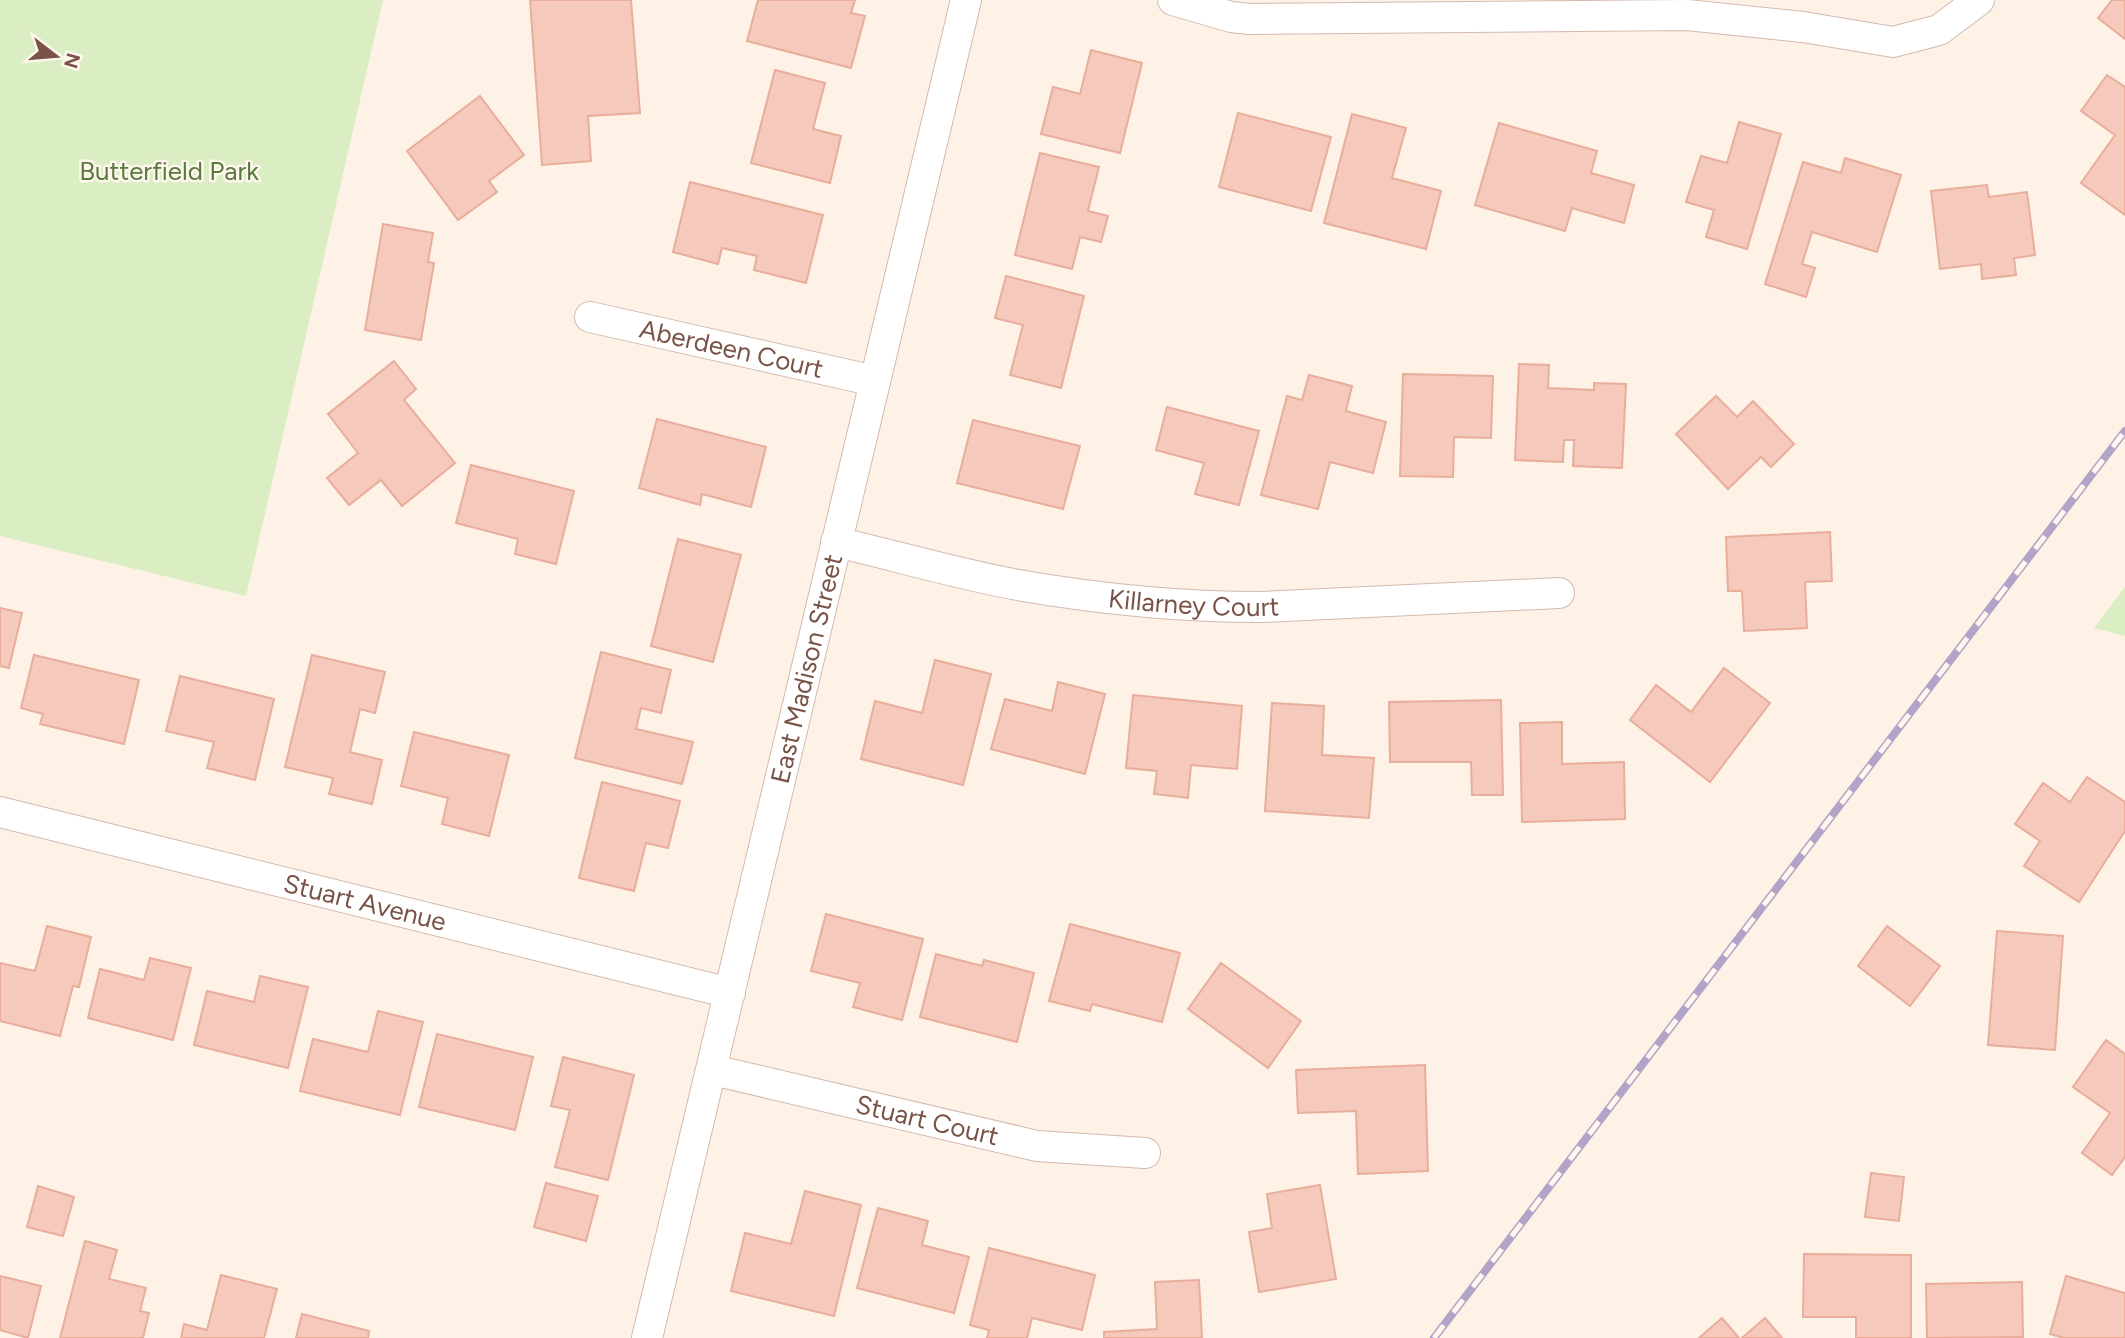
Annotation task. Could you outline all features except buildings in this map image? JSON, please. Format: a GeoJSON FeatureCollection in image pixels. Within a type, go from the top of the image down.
{"type":"FeatureCollection","features":[{"type":"Feature","properties":{"kind":"street","name":"East Madison Street"},"geometry":{"type":"LineString","coordinates":[[648,1338],[966,0]]}},
{"type":"Feature","properties":{"kind":"street"},"geometry":{"type":"LineString","coordinates":[[1173,0],[1231,17],[1248,19],[1506,9],[1687,15],[1803,27],[1893,42],[1939,30],[1979,0]]}},
{"type":"Feature","properties":{"kind":"street","name":"Aberdeen Court"},"geometry":{"type":"LineString","coordinates":[[590,317],[875,381]]}},
{"type":"Feature","properties":{"kind":"street","name":"Killarney Court"},"geometry":{"type":"LineString","coordinates":[[836,542],[1016,584],[1104,598],[1191,605],[1262,607],[1559,593]]}},
{"type":"Feature","properties":{"kind":"street","name":"Stuart Avenue"},"geometry":{"type":"LineString","coordinates":[[0,812],[730,993]]}},
{"type":"Feature","properties":{"kind":"street","name":"Stuart Court"},"geometry":{"type":"LineString","coordinates":[[713,1070],[1037,1146],[1144,1153]]}},
{"type":"Feature","properties":{"kind":"green space","name":"Butterfield Park"},"geometry":{"type":"Polygon","coordinates":[[[0,0],[383,0],[246,596],[0,536],[0,0]]]}},
{"type":"Feature","properties":{"kind":"green space"},"geometry":{"type":"Polygon","coordinates":[[[2125,587],[2125,636],[2094,628],[2125,587]]]}},
{"type":"Feature","properties":{"kind":"railway"},"geometry":{"type":"LineString","coordinates":[[1434,1338],[2125,431]]}}]}
